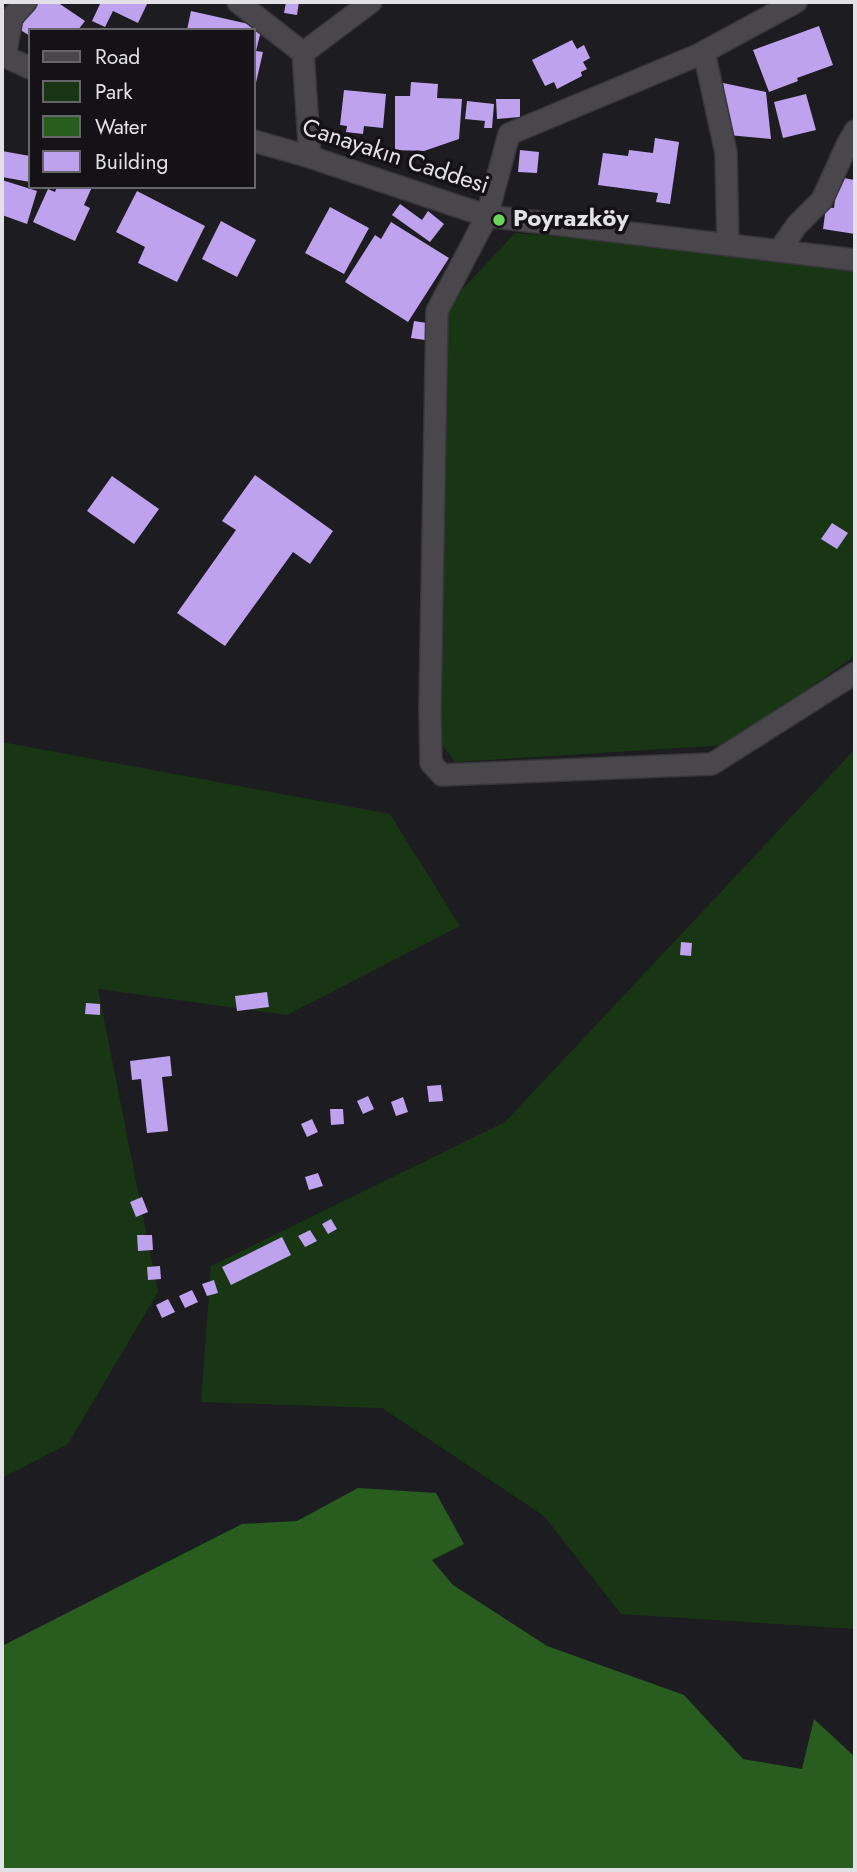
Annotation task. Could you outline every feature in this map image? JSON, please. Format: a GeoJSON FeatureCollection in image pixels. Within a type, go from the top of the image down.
{"type":"FeatureCollection","features":[{"type":"Feature","properties":{"kind":"street"},"geometry":{"type":"LineString","coordinates":[[26,2],[12,18],[3,56],[28,67]]}},
{"type":"Feature","properties":{"kind":"street"},"geometry":{"type":"LineString","coordinates":[[238,2],[303,52],[310,158]]}},
{"type":"Feature","properties":{"kind":"street"},"geometry":{"type":"LineString","coordinates":[[303,52],[370,2]]}},
{"type":"Feature","properties":{"kind":"street"},"geometry":{"type":"LineString","coordinates":[[796,2],[704,52],[509,134],[487,216],[437,311],[431,763],[442,775],[712,764],[855,673]]}},
{"type":"Feature","properties":{"kind":"street"},"geometry":{"type":"LineString","coordinates":[[704,52],[726,153],[728,244]]}},
{"type":"Feature","properties":{"kind":"street"},"geometry":{"type":"LineString","coordinates":[[779,251],[797,225],[822,200],[855,131]]}},
{"type":"Feature","properties":{"kind":"street","name":"Canayakın Caddesi"},"geometry":{"type":"LineString","coordinates":[[256,142],[487,216],[855,260]]}},
{"type":"Feature","properties":{"kind":"green space"},"geometry":{"type":"Polygon","coordinates":[[[515,233],[662,245],[855,271],[855,656],[727,745],[455,762],[438,740],[444,309],[515,233]]]}},
{"type":"Feature","properties":{"kind":"green space"},"geometry":{"type":"Polygon","coordinates":[[[2,742],[390,814],[460,926],[287,1015],[98,989],[158,1292],[68,1444],[2,1478],[2,742]]]}},
{"type":"Feature","properties":{"kind":"green space"},"geometry":{"type":"Polygon","coordinates":[[[855,749],[855,1629],[621,1614],[544,1516],[382,1408],[201,1402],[211,1266],[505,1122],[855,749]]]}},
{"type":"Feature","properties":{"kind":"water"},"geometry":{"type":"Polygon","coordinates":[[[358,1488],[436,1493],[464,1544],[432,1560],[453,1585],[547,1646],[684,1695],[743,1759],[802,1769],[814,1719],[855,1757],[855,1870],[2,1870],[2,1646],[242,1524],[297,1521],[358,1488]]]}},
{"type":"Feature","properties":{"kind":"building"},"geometry":{"type":"Polygon","coordinates":[[[38,2],[57,2],[85,21],[80,28],[28,28],[28,35],[19,29],[38,2]]]}},
{"type":"Feature","properties":{"kind":"building"},"geometry":{"type":"Polygon","coordinates":[[[94,2],[148,2],[138,23],[113,11],[105,27],[92,21],[100,4],[94,2]]]}},
{"type":"Feature","properties":{"kind":"building"},"geometry":{"type":"Polygon","coordinates":[[[286,2],[299,2],[297,15],[284,13],[286,2]]]}},
{"type":"Feature","properties":{"kind":"building"},"geometry":{"type":"Polygon","coordinates":[[[191,11],[262,27],[256,51],[256,28],[187,28],[191,11]]]}},
{"type":"Feature","properties":{"kind":"building"},"geometry":{"type":"Polygon","coordinates":[[[819,26],[833,65],[769,92],[753,50],[819,26]]]}},
{"type":"Feature","properties":{"kind":"building"},"geometry":{"type":"Polygon","coordinates":[[[572,40],[577,49],[584,45],[590,58],[583,62],[587,69],[581,72],[582,76],[557,89],[554,82],[545,86],[532,60],[572,40]]]}},
{"type":"Feature","properties":{"kind":"building"},"geometry":{"type":"Polygon","coordinates":[[[256,51],[263,52],[256,83],[256,51]]]}},
{"type":"Feature","properties":{"kind":"building"},"geometry":{"type":"Polygon","coordinates":[[[411,82],[438,84],[437,98],[462,99],[459,139],[424,151],[395,150],[395,96],[410,96],[411,82]]]}},
{"type":"Feature","properties":{"kind":"building"},"geometry":{"type":"Polygon","coordinates":[[[723,83],[766,92],[771,139],[728,135],[723,83]]]}},
{"type":"Feature","properties":{"kind":"building"},"geometry":{"type":"Polygon","coordinates":[[[344,90],[386,94],[383,128],[364,126],[363,134],[346,132],[347,126],[340,125],[344,90]]]}},
{"type":"Feature","properties":{"kind":"building"},"geometry":{"type":"Polygon","coordinates":[[[806,94],[816,130],[783,138],[774,102],[806,94]]]}},
{"type":"Feature","properties":{"kind":"building"},"geometry":{"type":"Polygon","coordinates":[[[496,99],[520,99],[520,117],[497,119],[496,99]]]}},
{"type":"Feature","properties":{"kind":"building"},"geometry":{"type":"Polygon","coordinates":[[[467,101],[494,104],[492,128],[484,128],[485,121],[465,119],[467,101]]]}},
{"type":"Feature","properties":{"kind":"building"},"geometry":{"type":"Polygon","coordinates":[[[655,138],[679,142],[670,204],[656,202],[658,193],[598,185],[603,153],[628,156],[629,150],[653,153],[655,138]]]}},
{"type":"Feature","properties":{"kind":"building"},"geometry":{"type":"Polygon","coordinates":[[[520,150],[539,152],[537,173],[518,172],[520,150]]]}},
{"type":"Feature","properties":{"kind":"building"},"geometry":{"type":"Polygon","coordinates":[[[2,151],[28,156],[28,182],[2,177],[2,151]]]}},
{"type":"Feature","properties":{"kind":"building"},"geometry":{"type":"Polygon","coordinates":[[[838,177],[855,180],[855,234],[823,229],[826,207],[834,208],[838,177]]]}},
{"type":"Feature","properties":{"kind":"building"},"geometry":{"type":"Polygon","coordinates":[[[2,180],[37,191],[27,224],[2,215],[2,180]]]}},
{"type":"Feature","properties":{"kind":"building"},"geometry":{"type":"Polygon","coordinates":[[[48,189],[55,192],[56,189],[91,189],[84,205],[90,208],[75,241],[33,222],[48,189]]]}},
{"type":"Feature","properties":{"kind":"building"},"geometry":{"type":"Polygon","coordinates":[[[137,191],[205,226],[177,282],[138,263],[145,247],[116,232],[137,191]]]}},
{"type":"Feature","properties":{"kind":"building"},"geometry":{"type":"Polygon","coordinates":[[[400,204],[422,220],[428,211],[444,224],[430,242],[392,215],[400,204]]]}},
{"type":"Feature","properties":{"kind":"building"},"geometry":{"type":"Polygon","coordinates":[[[330,207],[369,228],[344,274],[305,253],[330,207]]]}},
{"type":"Feature","properties":{"kind":"building"},"geometry":{"type":"Polygon","coordinates":[[[221,221],[256,240],[237,277],[202,259],[221,221]]]}},
{"type":"Feature","properties":{"kind":"building"},"geometry":{"type":"Polygon","coordinates":[[[391,222],[449,258],[408,322],[345,282],[375,235],[381,239],[391,222]]]}},
{"type":"Feature","properties":{"kind":"building"},"geometry":{"type":"Polygon","coordinates":[[[414,321],[427,323],[425,340],[411,338],[414,321]]]}},
{"type":"Feature","properties":{"kind":"building"},"geometry":{"type":"Polygon","coordinates":[[[255,475],[333,531],[310,564],[293,552],[225,646],[177,613],[236,530],[222,521],[255,475]]]}},
{"type":"Feature","properties":{"kind":"building"},"geometry":{"type":"Polygon","coordinates":[[[112,476],[159,509],[134,544],[87,511],[112,476]]]}},
{"type":"Feature","properties":{"kind":"building"},"geometry":{"type":"Polygon","coordinates":[[[832,523],[848,533],[837,549],[821,539],[832,523]]]}},
{"type":"Feature","properties":{"kind":"building"},"geometry":{"type":"Polygon","coordinates":[[[681,942],[692,943],[691,956],[680,955],[681,942]]]}},
{"type":"Feature","properties":{"kind":"building"},"geometry":{"type":"Polygon","coordinates":[[[267,992],[269,1007],[237,1011],[235,996],[267,992]]]}},
{"type":"Feature","properties":{"kind":"building"},"geometry":{"type":"Polygon","coordinates":[[[86,1003],[100,1004],[100,1015],[85,1014],[86,1003]]]}},
{"type":"Feature","properties":{"kind":"building"},"geometry":{"type":"Polygon","coordinates":[[[170,1056],[172,1076],[162,1077],[168,1131],[147,1133],[141,1079],[132,1080],[130,1061],[170,1056]]]}},
{"type":"Feature","properties":{"kind":"building"},"geometry":{"type":"Polygon","coordinates":[[[441,1085],[443,1101],[429,1102],[427,1086],[441,1085]]]}},
{"type":"Feature","properties":{"kind":"building"},"geometry":{"type":"Polygon","coordinates":[[[368,1096],[374,1109],[363,1114],[357,1101],[368,1096]]]}},
{"type":"Feature","properties":{"kind":"building"},"geometry":{"type":"Polygon","coordinates":[[[403,1097],[408,1112],[396,1116],[391,1102],[403,1097]]]}},
{"type":"Feature","properties":{"kind":"building"},"geometry":{"type":"Polygon","coordinates":[[[330,1109],[343,1109],[344,1124],[331,1125],[330,1109]]]}},
{"type":"Feature","properties":{"kind":"building"},"geometry":{"type":"Polygon","coordinates":[[[312,1119],[318,1132],[307,1137],[301,1124],[312,1119]]]}},
{"type":"Feature","properties":{"kind":"building"},"geometry":{"type":"Polygon","coordinates":[[[318,1173],[323,1186],[309,1190],[305,1177],[318,1173]]]}},
{"type":"Feature","properties":{"kind":"building"},"geometry":{"type":"Polygon","coordinates":[[[142,1197],[148,1212],[136,1217],[130,1202],[142,1197]]]}},
{"type":"Feature","properties":{"kind":"building"},"geometry":{"type":"Polygon","coordinates":[[[331,1219],[337,1229],[328,1234],[322,1224],[331,1219]]]}},
{"type":"Feature","properties":{"kind":"building"},"geometry":{"type":"Polygon","coordinates":[[[310,1230],[317,1241],[305,1247],[298,1236],[310,1230]]]}},
{"type":"Feature","properties":{"kind":"building"},"geometry":{"type":"Polygon","coordinates":[[[137,1235],[152,1235],[153,1250],[138,1251],[137,1235]]]}},
{"type":"Feature","properties":{"kind":"building"},"geometry":{"type":"Polygon","coordinates":[[[282,1237],[291,1255],[231,1285],[222,1267],[282,1237]]]}},
{"type":"Feature","properties":{"kind":"building"},"geometry":{"type":"Polygon","coordinates":[[[160,1266],[161,1279],[148,1280],[147,1267],[160,1266]]]}},
{"type":"Feature","properties":{"kind":"building"},"geometry":{"type":"Polygon","coordinates":[[[214,1280],[218,1293],[207,1296],[202,1284],[214,1280]]]}},
{"type":"Feature","properties":{"kind":"building"},"geometry":{"type":"Polygon","coordinates":[[[192,1290],[198,1302],[185,1308],[179,1296],[192,1290]]]}},
{"type":"Feature","properties":{"kind":"building"},"geometry":{"type":"Polygon","coordinates":[[[168,1299],[175,1312],[162,1318],[156,1305],[168,1299]]]}},
{"type":"Feature","properties":{"kind":"place","name":"Poyrazköy"},"geometry":{"type":"Point","coordinates":[499,220]}}]}
